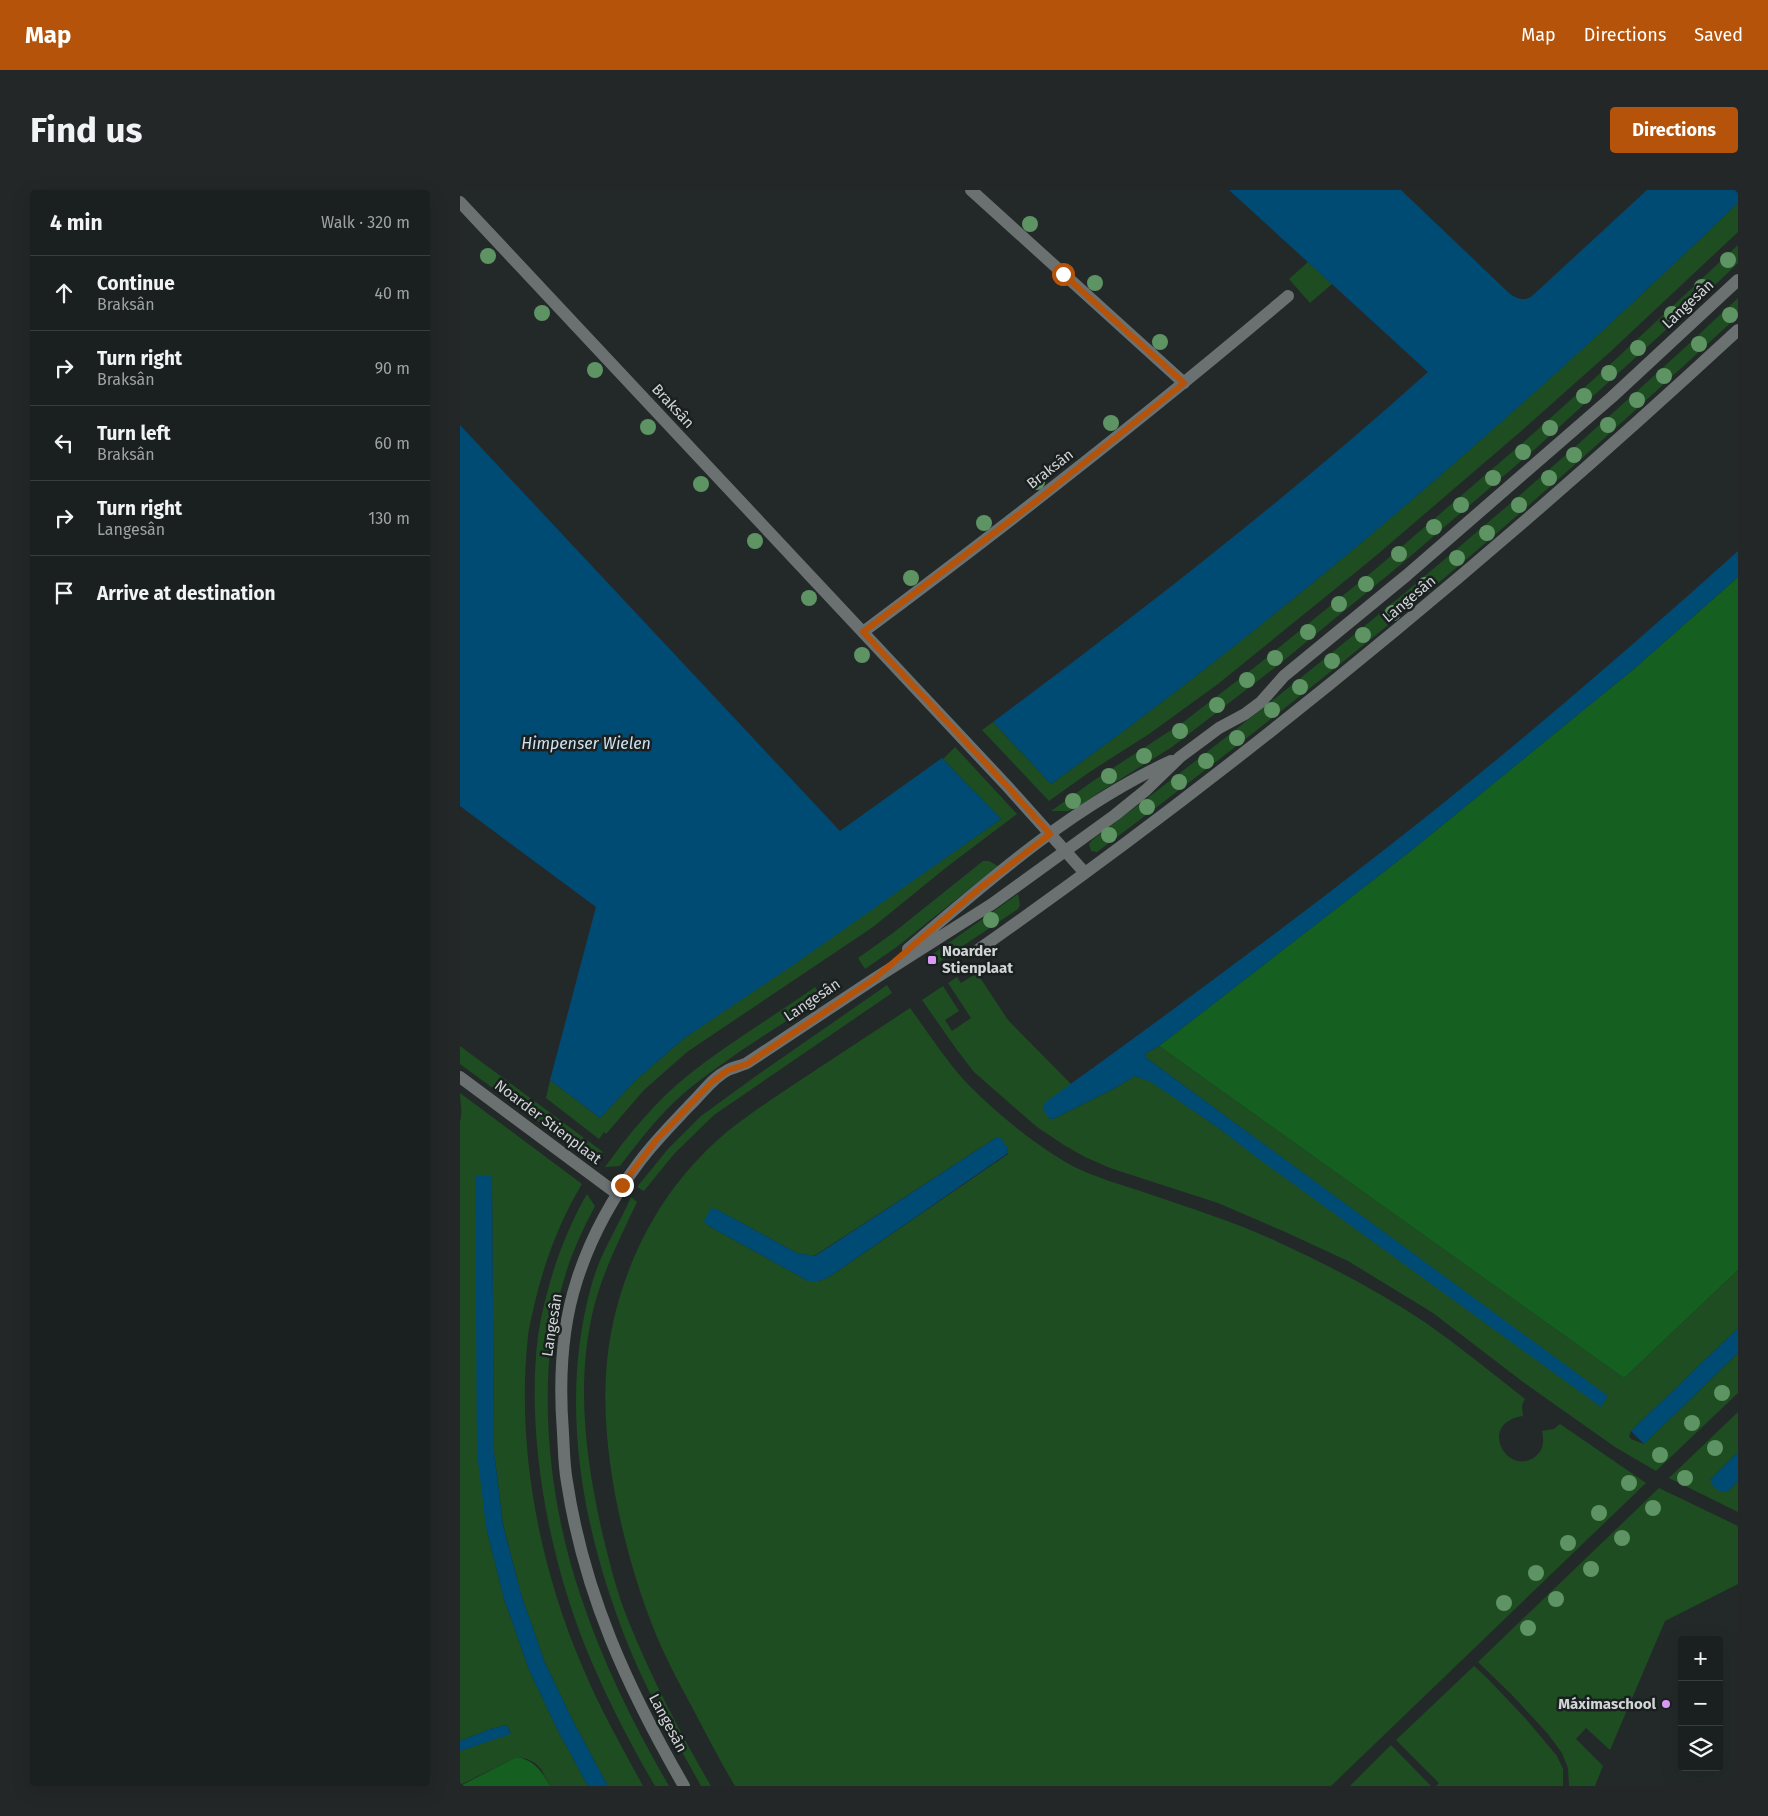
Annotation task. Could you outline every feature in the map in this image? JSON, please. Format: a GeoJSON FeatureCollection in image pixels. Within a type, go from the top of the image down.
{"type":"FeatureCollection","features":[{"type":"Feature","properties":{"kind":"street"},"geometry":{"type":"LineString","coordinates":[[971,190],[1184,383]]}},
{"type":"Feature","properties":{"kind":"street","name":"Braksân"},"geometry":{"type":"LineString","coordinates":[[460,202],[1050,834]]}},
{"type":"Feature","properties":{"kind":"street","name":"Langesân"},"geometry":{"type":"LineString","coordinates":[[684,1786],[654,1734],[614,1648],[593,1593],[575,1526],[567,1481],[560,1394],[564,1339],[577,1280],[597,1230],[616,1194],[657,1139],[712,1082],[728,1070],[747,1064],[874,979],[992,904],[1115,816],[1146,790],[1180,757],[1219,728],[1245,714],[1261,702],[1284,676],[1415,569],[1605,404],[1738,280]]}},
{"type":"Feature","properties":{"kind":"street","name":"Braksân"},"geometry":{"type":"LineString","coordinates":[[863,632],[1031,505],[1184,383],[1288,296]]}},
{"type":"Feature","properties":{"kind":"street","name":"Langesân"},"geometry":{"type":"LineString","coordinates":[[978,950],[1181,802],[1347,671],[1538,511],[1738,330]]}},
{"type":"Feature","properties":{"kind":"street","name":"Langesân"},"geometry":{"type":"LineString","coordinates":[[874,979],[980,888],[1101,797],[1137,776],[1180,757]]}},
{"type":"Feature","properties":{"kind":"street"},"geometry":{"type":"LineString","coordinates":[[1050,834],[1085,873]]}},
{"type":"Feature","properties":{"kind":"street","name":"Noarder Stienplaat"},"geometry":{"type":"LineString","coordinates":[[460,1077],[616,1194]]}},
{"type":"Feature","properties":{"kind":"green space"},"geometry":{"type":"Polygon","coordinates":[[[1738,203],[1738,232],[1610,352],[1372,559],[1218,684],[1149,734],[1088,773],[1049,801],[982,730],[993,722],[1051,784],[1231,648],[1405,506],[1574,356],[1738,203]]]}},
{"type":"Feature","properties":{"kind":"green space"},"geometry":{"type":"Polygon","coordinates":[[[1738,245],[1738,263],[1713,287],[1534,450],[1399,566],[1277,666],[1172,747],[1077,808],[1068,811],[1051,811],[1182,723],[1255,667],[1378,567],[1526,440],[1738,245]]]}},
{"type":"Feature","properties":{"kind":"green space"},"geometry":{"type":"Polygon","coordinates":[[[1308,262],[1332,284],[1310,303],[1289,279],[1308,262]]]}},
{"type":"Feature","properties":{"kind":"green space"},"geometry":{"type":"Polygon","coordinates":[[[1738,298],[1738,316],[1504,527],[1303,694],[1097,852],[1091,851],[1089,844],[1092,840],[1259,711],[1503,510],[1661,370],[1738,298]]]}},
{"type":"Feature","properties":{"kind":"green space"},"geometry":{"type":"Polygon","coordinates":[[[1738,577],[1738,1270],[1624,1378],[1159,1046],[1412,850],[1635,668],[1738,577]]]}},
{"type":"Feature","properties":{"kind":"green space"},"geometry":{"type":"Polygon","coordinates":[[[955,747],[1017,814],[948,866],[873,927],[687,1052],[644,1090],[606,1134],[604,1132],[599,1139],[546,1098],[550,1080],[600,1118],[636,1080],[683,1039],[1001,819],[943,759],[955,747]]]}},
{"type":"Feature","properties":{"kind":"green space"},"geometry":{"type":"Polygon","coordinates":[[[983,861],[989,861],[998,866],[898,946],[865,969],[858,958],[893,933],[983,861]]]}},
{"type":"Feature","properties":{"kind":"green space"},"geometry":{"type":"Polygon","coordinates":[[[1018,894],[1020,905],[1018,909],[936,964],[930,956],[1018,894]]]}},
{"type":"Feature","properties":{"kind":"green space"},"geometry":{"type":"Polygon","coordinates":[[[977,973],[1008,1020],[1071,1084],[1043,1106],[1049,1118],[1053,1119],[1135,1076],[1151,1081],[1290,1181],[1608,1397],[1145,1057],[1146,1053],[1159,1046],[1624,1378],[1738,1270],[1738,1328],[1631,1431],[1629,1436],[1631,1439],[1644,1444],[1738,1353],[1738,1393],[1656,1471],[1615,1447],[1523,1382],[1433,1313],[1348,1261],[1218,1203],[1110,1168],[1085,1157],[1037,1127],[974,1072],[922,1000],[943,986],[959,1011],[945,1020],[952,1031],[971,1018],[948,983],[957,977],[961,983],[977,973]]]}},
{"type":"Feature","properties":{"kind":"green space"},"geometry":{"type":"Polygon","coordinates":[[[887,985],[892,993],[714,1115],[674,1154],[644,1191],[637,1187],[668,1149],[701,1116],[887,985]]]}},
{"type":"Feature","properties":{"kind":"green space"},"geometry":{"type":"Polygon","coordinates":[[[815,987],[823,998],[699,1081],[666,1111],[620,1166],[605,1167],[643,1119],[675,1086],[718,1053],[815,987]]]}},
{"type":"Feature","properties":{"kind":"green space"},"geometry":{"type":"Polygon","coordinates":[[[910,1008],[964,1080],[1019,1130],[1051,1153],[1098,1177],[1248,1229],[1317,1261],[1391,1301],[1426,1323],[1464,1351],[1525,1399],[1522,1405],[1523,1416],[1509,1421],[1501,1428],[1499,1438],[1501,1447],[1507,1455],[1516,1460],[1525,1461],[1536,1456],[1541,1451],[1543,1445],[1542,1431],[1554,1429],[1560,1424],[1646,1483],[1331,1786],[735,1786],[724,1767],[666,1658],[642,1598],[624,1536],[611,1470],[605,1405],[609,1343],[615,1313],[624,1283],[650,1225],[666,1199],[706,1151],[738,1123],[910,1008]],[[997,1137],[814,1256],[797,1253],[716,1209],[707,1225],[808,1281],[819,1281],[829,1277],[1008,1154],[1007,1147],[997,1137]]]}},
{"type":"Feature","properties":{"kind":"green space"},"geometry":{"type":"Polygon","coordinates":[[[460,1046],[603,1152],[595,1163],[460,1064],[460,1046]]]}},
{"type":"Feature","properties":{"kind":"green space"},"geometry":{"type":"Polygon","coordinates":[[[460,1093],[582,1184],[566,1213],[553,1243],[538,1290],[529,1328],[525,1378],[525,1420],[529,1463],[534,1505],[543,1547],[554,1589],[568,1629],[597,1698],[643,1786],[608,1786],[574,1723],[545,1663],[521,1594],[503,1524],[494,1452],[492,1176],[475,1176],[486,1527],[504,1599],[529,1670],[558,1731],[588,1786],[550,1786],[541,1769],[535,1763],[517,1757],[460,1785],[460,1751],[511,1733],[507,1725],[490,1729],[460,1741],[460,1093]]]}},
{"type":"Feature","properties":{"kind":"green space"},"geometry":{"type":"Polygon","coordinates":[[[587,1194],[595,1206],[578,1241],[565,1276],[555,1314],[550,1354],[548,1395],[549,1437],[553,1479],[560,1520],[570,1560],[599,1646],[620,1694],[669,1786],[655,1786],[622,1726],[593,1665],[565,1588],[545,1504],[535,1418],[535,1376],[538,1336],[545,1300],[556,1263],[570,1227],[587,1194]]]}},
{"type":"Feature","properties":{"kind":"green space"},"geometry":{"type":"Polygon","coordinates":[[[631,1197],[637,1202],[602,1280],[588,1336],[584,1393],[588,1451],[603,1536],[624,1610],[646,1663],[688,1746],[711,1786],[701,1786],[657,1707],[634,1659],[602,1569],[590,1523],[581,1476],[577,1429],[576,1381],[581,1334],[594,1275],[631,1197]]]}},
{"type":"Feature","properties":{"kind":"green space"},"geometry":{"type":"Polygon","coordinates":[[[1738,1412],[1738,1452],[1710,1480],[1728,1491],[1738,1481],[1738,1512],[1669,1478],[1738,1412]]]}},
{"type":"Feature","properties":{"kind":"green space"},"geometry":{"type":"Polygon","coordinates":[[[1659,1488],[1738,1526],[1738,1584],[1665,1621],[1610,1750],[1586,1728],[1576,1739],[1603,1766],[1595,1786],[1569,1786],[1568,1768],[1562,1753],[1548,1734],[1478,1662],[1659,1488]]]}},
{"type":"Feature","properties":{"kind":"green space"},"geometry":{"type":"Polygon","coordinates":[[[1474,1666],[1526,1719],[1557,1756],[1563,1769],[1563,1786],[1436,1786],[1439,1783],[1396,1740],[1474,1666]]]}},
{"type":"Feature","properties":{"kind":"green space"},"geometry":{"type":"Polygon","coordinates":[[[1391,1745],[1431,1786],[1350,1786],[1391,1745]]]}},
{"type":"Feature","properties":{"kind":"green space"},"geometry":{"type":"Polygon","coordinates":[[[517,1757],[537,1767],[550,1786],[460,1786],[517,1757]]]}},
{"type":"Feature","properties":{"kind":"water"},"geometry":{"type":"Polygon","coordinates":[[[1229,190],[1401,190],[1510,294],[1523,299],[1531,297],[1647,190],[1738,190],[1738,203],[1574,357],[1405,506],[1231,649],[1051,784],[993,722],[1215,552],[1323,463],[1428,372],[1229,190]]]}},
{"type":"Feature","properties":{"kind":"water","name":"Himpenser Wielen"},"geometry":{"type":"Polygon","coordinates":[[[460,425],[840,831],[942,758],[1001,819],[799,961],[683,1039],[636,1080],[600,1118],[550,1080],[596,907],[460,806],[460,425]]]}},
{"type":"Feature","properties":{"kind":"water"},"geometry":{"type":"Polygon","coordinates":[[[1738,551],[1738,577],[1635,668],[1412,850],[1159,1046],[1146,1053],[1145,1057],[1608,1396],[1601,1407],[1220,1129],[1151,1082],[1135,1076],[1053,1119],[1049,1118],[1043,1110],[1043,1106],[1047,1101],[1253,950],[1422,820],[1559,707],[1738,551]]]}},
{"type":"Feature","properties":{"kind":"water"},"geometry":{"type":"Polygon","coordinates":[[[997,1137],[1000,1137],[1007,1147],[1008,1153],[829,1277],[819,1281],[808,1281],[707,1225],[704,1221],[711,1208],[716,1209],[797,1253],[815,1256],[997,1137]]]}},
{"type":"Feature","properties":{"kind":"water"},"geometry":{"type":"Polygon","coordinates":[[[475,1176],[492,1176],[494,1452],[503,1525],[521,1594],[545,1663],[574,1723],[608,1786],[588,1786],[558,1731],[529,1670],[504,1599],[486,1527],[477,1453],[475,1176]]]}},
{"type":"Feature","properties":{"kind":"water"},"geometry":{"type":"Polygon","coordinates":[[[1738,1328],[1738,1353],[1644,1444],[1631,1431],[1738,1328]]]}},
{"type":"Feature","properties":{"kind":"water"},"geometry":{"type":"Polygon","coordinates":[[[1738,1452],[1738,1481],[1728,1491],[1721,1492],[1714,1487],[1710,1480],[1738,1452]]]}},
{"type":"Feature","properties":{"kind":"water"},"geometry":{"type":"Polygon","coordinates":[[[507,1725],[511,1734],[460,1751],[460,1741],[490,1729],[507,1725]]]}},
{"type":"Feature","properties":{"kind":"place","name":"Noarder Stienplaat"},"geometry":{"type":"Point","coordinates":[932,960]}},
{"type":"Feature","properties":{"kind":"place","name":"Máximaschool"},"geometry":{"type":"Point","coordinates":[1666,1704]}},
{"type":"Feature","properties":{"kind":"route"},"geometry":{"type":"LineString","coordinates":[[622,1185],[657,1139],[712,1082],[728,1070],[747,1064],[874,979],[980,888],[1050,834],[863,632],[1039,499],[1184,383],[1063,274]]}}]}
